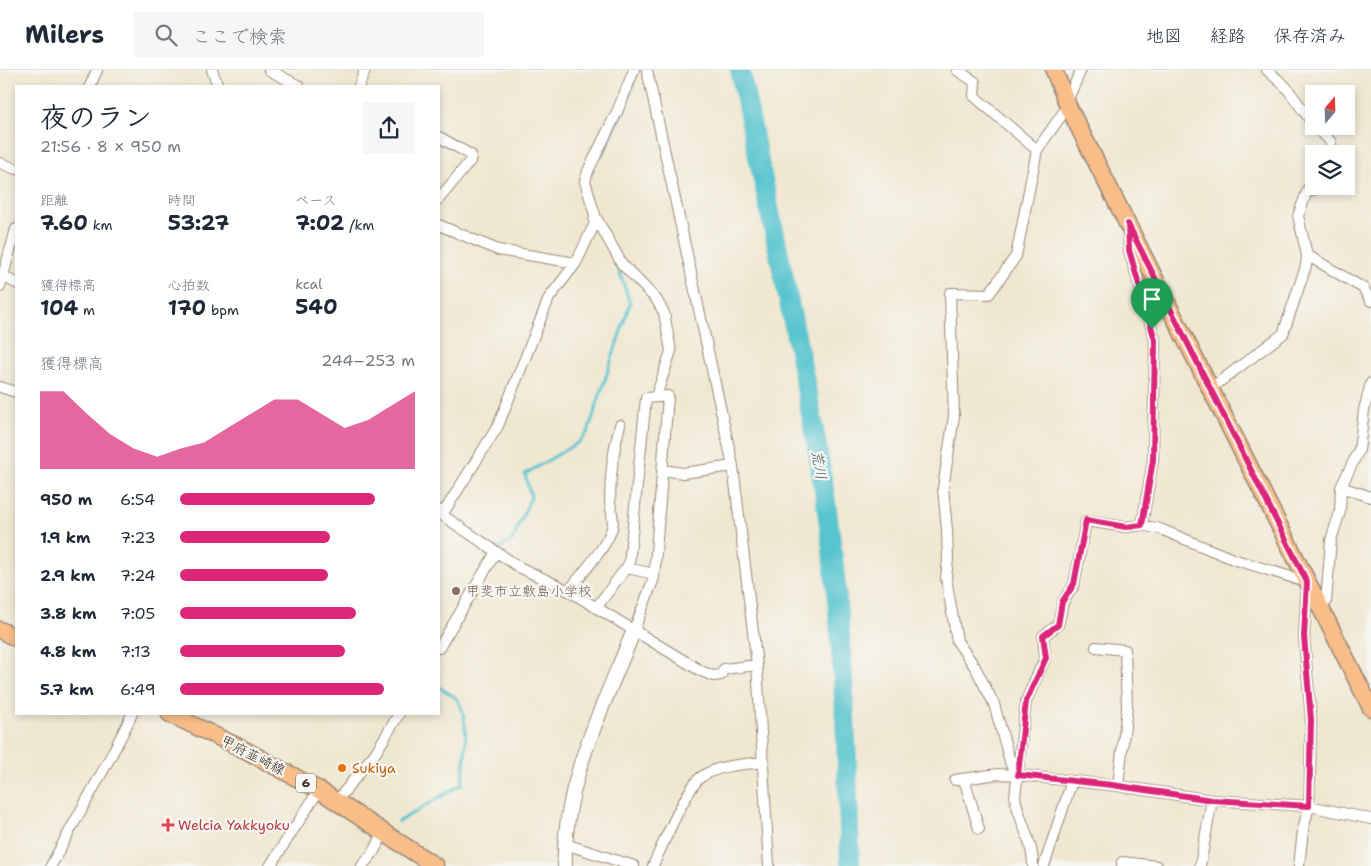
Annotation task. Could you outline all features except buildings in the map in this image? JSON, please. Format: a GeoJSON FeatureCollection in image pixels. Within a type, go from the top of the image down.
{"type":"FeatureCollection","features":[{"type":"Feature","properties":{"kind":"main road"},"geometry":{"type":"LineString","coordinates":[[1054,70],[1067,104],[1371,708]]}},
{"type":"Feature","properties":{"kind":"main road"},"geometry":{"type":"LineString","coordinates":[[0,630],[15,638]]}},
{"type":"Feature","properties":{"kind":"main road","name":"甲府韮崎線"},"geometry":{"type":"LineString","coordinates":[[173,715],[245,750],[319,790],[435,866]]}},
{"type":"Feature","properties":{"kind":"street"},"geometry":{"type":"LineString","coordinates":[[90,85],[97,70]]}},
{"type":"Feature","properties":{"kind":"street"},"geometry":{"type":"LineString","coordinates":[[212,70],[218,85]]}},
{"type":"Feature","properties":{"kind":"street"},"geometry":{"type":"LineString","coordinates":[[269,70],[297,85]]}},
{"type":"Feature","properties":{"kind":"street"},"geometry":{"type":"LineString","coordinates":[[359,85],[365,70]]}},
{"type":"Feature","properties":{"kind":"street"},"geometry":{"type":"LineString","coordinates":[[634,70],[618,112],[588,170],[585,181],[595,215],[622,264],[656,299],[664,314],[670,351],[656,397]]}},
{"type":"Feature","properties":{"kind":"street"},"geometry":{"type":"LineString","coordinates":[[647,70],[733,466],[757,664],[769,866]]}},
{"type":"Feature","properties":{"kind":"street"},"geometry":{"type":"LineString","coordinates":[[957,70],[975,82],[974,96],[1037,150]]}},
{"type":"Feature","properties":{"kind":"street"},"geometry":{"type":"LineString","coordinates":[[1018,775],[1011,765],[994,704],[975,667],[957,641],[952,624],[946,578],[948,538],[943,488],[954,416],[950,293],[989,294],[1016,256],[1037,150],[1067,104],[1081,70]]}},
{"type":"Feature","properties":{"kind":"street"},"geometry":{"type":"LineString","coordinates":[[1267,70],[1286,87],[1305,113]]}},
{"type":"Feature","properties":{"kind":"street"},"geometry":{"type":"LineString","coordinates":[[1324,135],[1331,145]]}},
{"type":"Feature","properties":{"kind":"street"},"geometry":{"type":"LineString","coordinates":[[440,138],[471,155],[470,161],[440,198]]}},
{"type":"Feature","properties":{"kind":"street"},"geometry":{"type":"LineString","coordinates":[[0,163],[15,169]]}},
{"type":"Feature","properties":{"kind":"street"},"geometry":{"type":"LineString","coordinates":[[1210,389],[1283,334],[1306,266],[1307,255],[1298,216],[1306,195]]}},
{"type":"Feature","properties":{"kind":"street"},"geometry":{"type":"LineString","coordinates":[[595,215],[594,225],[576,263],[549,298],[498,426],[440,513],[519,567],[570,591],[701,671],[713,676],[721,675],[724,669],[757,664]]}},
{"type":"Feature","properties":{"kind":"street"},"geometry":{"type":"LineString","coordinates":[[1128,224],[1129,250],[1155,340],[1153,460],[1142,525]]}},
{"type":"Feature","properties":{"kind":"street"},"geometry":{"type":"LineString","coordinates":[[440,225],[498,250],[576,263]]}},
{"type":"Feature","properties":{"kind":"street"},"geometry":{"type":"LineString","coordinates":[[15,234],[2,282],[15,283]]}},
{"type":"Feature","properties":{"kind":"street"},"geometry":{"type":"LineString","coordinates":[[1307,255],[1364,288],[1371,301]]}},
{"type":"Feature","properties":{"kind":"street"},"geometry":{"type":"LineString","coordinates":[[1320,607],[1326,602],[1331,540],[1340,512],[1341,488],[1359,450],[1364,410],[1371,383]]}},
{"type":"Feature","properties":{"kind":"street"},"geometry":{"type":"LineString","coordinates":[[0,387],[15,392]]}},
{"type":"Feature","properties":{"kind":"street"},"geometry":{"type":"LineString","coordinates":[[565,866],[564,844],[567,814],[585,755],[654,574],[668,396],[646,398],[629,564],[596,608]]}},
{"type":"Feature","properties":{"kind":"street"},"geometry":{"type":"LineString","coordinates":[[570,591],[586,566],[593,562],[612,528],[610,486],[613,449],[620,424]]}},
{"type":"Feature","properties":{"kind":"street"},"geometry":{"type":"LineString","coordinates":[[662,470],[684,473],[733,466]]}},
{"type":"Feature","properties":{"kind":"street"},"geometry":{"type":"LineString","coordinates":[[1341,488],[1371,497]]}},
{"type":"Feature","properties":{"kind":"street"},"geometry":{"type":"LineString","coordinates":[[1033,866],[1033,852],[1017,811],[1016,797],[1026,701],[1046,658],[1043,636],[1058,625],[1062,602],[1074,584],[1086,520],[1126,527],[1142,525],[1160,529],[1233,559],[1307,582],[1304,636],[1311,720],[1309,806],[1303,830],[1299,866]]}},
{"type":"Feature","properties":{"kind":"street"},"geometry":{"type":"LineString","coordinates":[[440,646],[496,552]]}},
{"type":"Feature","properties":{"kind":"street"},"geometry":{"type":"LineString","coordinates":[[627,568],[654,574]]}},
{"type":"Feature","properties":{"kind":"street"},"geometry":{"type":"LineString","coordinates":[[1096,647],[1125,650],[1127,708],[1118,786]]}},
{"type":"Feature","properties":{"kind":"street"},"geometry":{"type":"LineString","coordinates":[[51,866],[75,819],[118,745],[132,715]]}},
{"type":"Feature","properties":{"kind":"street"},"geometry":{"type":"LineString","coordinates":[[336,802],[376,752],[398,715]]}},
{"type":"Feature","properties":{"kind":"street"},"geometry":{"type":"LineString","coordinates":[[653,866],[675,818],[700,778],[731,766],[764,762]]}},
{"type":"Feature","properties":{"kind":"street"},"geometry":{"type":"LineString","coordinates":[[980,829],[960,779],[998,774],[1118,786],[1212,800],[1309,806],[1371,819]]}},
{"type":"Feature","properties":{"kind":"street"},"geometry":{"type":"LineString","coordinates":[[1044,866],[1072,781]]}},
{"type":"Feature","properties":{"kind":"street"},"geometry":{"type":"LineString","coordinates":[[270,866],[319,790]]}},
{"type":"Feature","properties":{"kind":"street"},"geometry":{"type":"LineString","coordinates":[[1200,866],[1212,800]]}},
{"type":"Feature","properties":{"kind":"street"},"geometry":{"type":"LineString","coordinates":[[362,866],[374,853],[384,832]]}},
{"type":"Feature","properties":{"kind":"street"},"geometry":{"type":"LineString","coordinates":[[564,844],[634,866]]}},
{"type":"Feature","properties":{"kind":"street"},"geometry":{"type":"LineString","coordinates":[[1122,866],[1122,862],[1157,866]]}},
{"type":"Feature","properties":{"kind":"waterway","name":"荒川"},"geometry":{"type":"LineString","coordinates":[[740,70],[797,340],[826,503],[840,638],[846,729],[850,866]]}},
{"type":"Feature","properties":{"kind":"waterway"},"geometry":{"type":"LineString","coordinates":[[601,156],[625,108],[634,82]]}},
{"type":"Feature","properties":{"kind":"waterway"},"geometry":{"type":"LineString","coordinates":[[497,550],[512,541],[531,497],[525,474],[579,442],[588,432],[630,303],[616,262]]}},
{"type":"Feature","properties":{"kind":"waterway"},"geometry":{"type":"LineString","coordinates":[[398,822],[462,784],[466,741],[462,709],[457,699],[440,688]]}},
{"type":"Feature","properties":{"kind":"place","name":"甲斐市立敷島小学校"},"geometry":{"type":"Point","coordinates":[456,591]}},
{"type":"Feature","properties":{"kind":"place","name":"Sukiya"},"geometry":{"type":"Point","coordinates":[342,768]}},
{"type":"Feature","properties":{"kind":"place","name":"Welcia Yakkyoku"},"geometry":{"type":"Point","coordinates":[168,825]}},
{"type":"Feature","properties":{"kind":"route"},"geometry":{"type":"LineString","coordinates":[[1128,224],[1307,582],[1304,636],[1311,720],[1309,806],[1212,800],[1112,785],[1018,775],[1026,701],[1046,658],[1043,636],[1058,625],[1062,602],[1074,584],[1086,520],[1126,527],[1142,525],[1153,460],[1152,381],[1155,340],[1152,329],[1129,250],[1128,224]]}}]}
